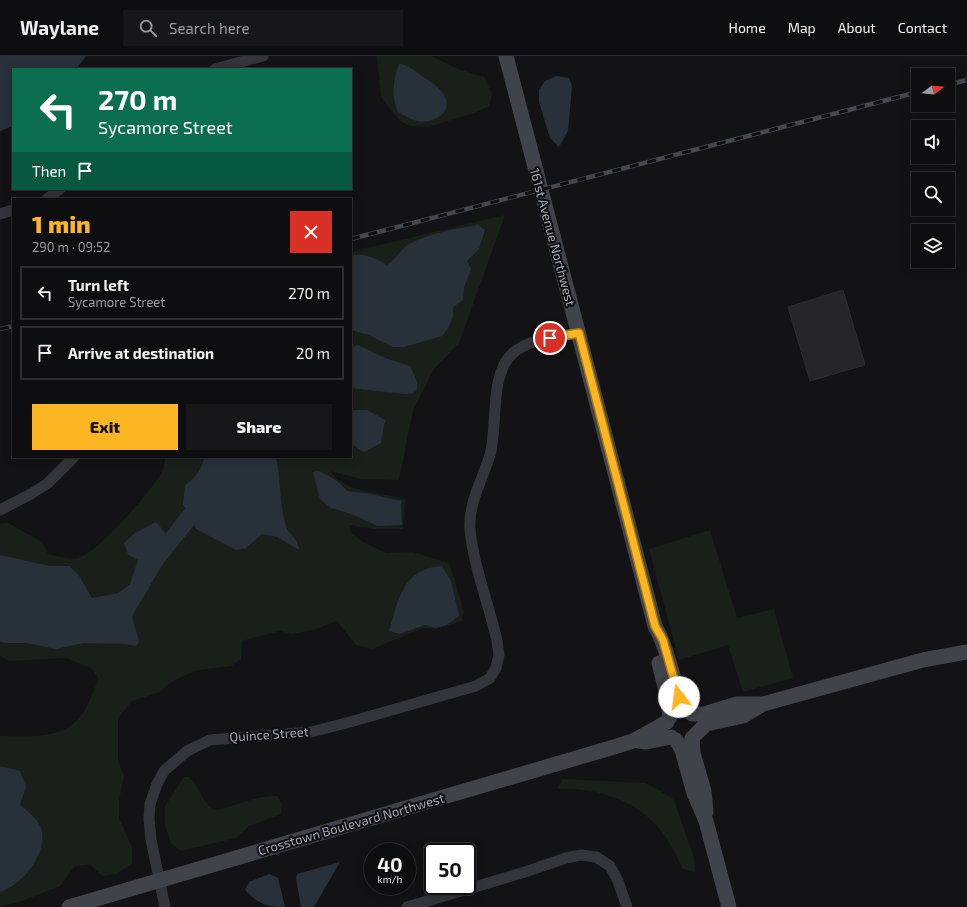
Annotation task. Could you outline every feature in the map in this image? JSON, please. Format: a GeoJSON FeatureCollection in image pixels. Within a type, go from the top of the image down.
{"type":"FeatureCollection","features":[{"type":"Feature","properties":{"kind":"main road","name":"161st Avenue Northwest"},"geometry":{"type":"LineString","coordinates":[[506,56],[655,626],[655,645],[668,699],[668,719]]}},
{"type":"Feature","properties":{"kind":"main road","name":"161st Avenue Northwest"},"geometry":{"type":"LineString","coordinates":[[655,626],[663,640],[679,697],[690,712]]}},
{"type":"Feature","properties":{"kind":"main road"},"geometry":{"type":"LineString","coordinates":[[729,907],[706,821],[694,793],[682,750],[668,732],[668,719],[678,711],[704,714],[737,704],[763,704],[923,660],[967,652]]}},
{"type":"Feature","properties":{"kind":"main road"},"geometry":{"type":"LineString","coordinates":[[674,739],[687,741],[706,724],[743,716],[763,704]]}},
{"type":"Feature","properties":{"kind":"main road"},"geometry":{"type":"LineString","coordinates":[[690,712],[698,723],[694,736],[693,754],[704,790],[706,821]]}},
{"type":"Feature","properties":{"kind":"main road","name":"Crosstown Boulevard Northwest"},"geometry":{"type":"LineString","coordinates":[[69,907],[158,882],[230,858],[404,810],[633,741],[668,719]]}},
{"type":"Feature","properties":{"kind":"main road","name":"Crosstown Boulevard Northwest"},"geometry":{"type":"LineString","coordinates":[[633,741],[646,742],[674,739]]}},
{"type":"Feature","properties":{"kind":"street"},"geometry":{"type":"LineString","coordinates":[[218,68],[263,56]]}},
{"type":"Feature","properties":{"kind":"street"},"geometry":{"type":"LineString","coordinates":[[48,198],[59,190]]}},
{"type":"Feature","properties":{"kind":"street"},"geometry":{"type":"LineString","coordinates":[[0,214],[12,210]]}},
{"type":"Feature","properties":{"kind":"street","name":"Quince Street"},"geometry":{"type":"LineString","coordinates":[[165,907],[158,882],[149,819],[151,798],[164,771],[192,748],[210,740],[227,737],[311,732],[461,691],[490,678],[496,668],[499,655],[497,641],[473,549],[470,526],[472,507],[490,454],[497,391],[505,364],[512,354],[523,346],[538,341],[579,333]]}},
{"type":"Feature","properties":{"kind":"street"},"geometry":{"type":"LineString","coordinates":[[0,510],[31,494],[48,483],[73,458]]}},
{"type":"Feature","properties":{"kind":"street"},"geometry":{"type":"LineString","coordinates":[[408,907],[525,872],[566,858],[582,855],[596,857],[610,866],[618,881],[627,907]]}},
{"type":"Feature","properties":{"kind":"shaded area"},"geometry":{"type":"Polygon","coordinates":[[[0,56],[86,56],[77,68],[12,68],[12,126],[0,131],[0,56]]]}},
{"type":"Feature","properties":{"kind":"shaded area"},"geometry":{"type":"Polygon","coordinates":[[[377,56],[431,56],[458,69],[484,77],[492,94],[489,106],[474,113],[428,127],[410,126],[400,121],[381,97],[377,56]]]}},
{"type":"Feature","properties":{"kind":"shaded area"},"geometry":{"type":"Polygon","coordinates":[[[399,64],[412,69],[441,91],[447,103],[443,113],[434,119],[423,122],[407,117],[398,112],[394,100],[394,88],[395,76],[399,64]]]}},
{"type":"Feature","properties":{"kind":"shaded area"},"geometry":{"type":"Polygon","coordinates":[[[556,76],[569,78],[572,86],[568,131],[559,147],[550,138],[539,102],[539,90],[545,81],[556,76]]]}},
{"type":"Feature","properties":{"kind":"shaded area"},"geometry":{"type":"Polygon","coordinates":[[[505,215],[459,343],[434,369],[413,410],[399,480],[361,479],[330,471],[345,484],[354,488],[405,500],[403,529],[374,529],[349,525],[351,533],[363,542],[386,553],[413,552],[449,563],[464,611],[462,621],[437,629],[423,628],[372,649],[356,645],[337,621],[313,630],[292,634],[280,631],[242,641],[241,659],[231,666],[198,670],[179,678],[167,685],[160,692],[132,701],[118,718],[118,761],[124,776],[119,800],[119,818],[132,847],[132,863],[116,874],[102,876],[90,864],[74,867],[60,886],[22,901],[0,907],[0,736],[42,735],[63,730],[72,725],[85,709],[99,679],[91,668],[66,658],[8,661],[0,655],[0,524],[8,523],[42,542],[48,554],[67,558],[78,558],[87,554],[98,545],[136,506],[162,472],[165,458],[352,458],[352,252],[505,215]]]}},
{"type":"Feature","properties":{"kind":"shaded area"},"geometry":{"type":"Polygon","coordinates":[[[478,225],[485,230],[479,249],[467,261],[471,269],[464,287],[463,300],[453,307],[453,316],[449,327],[442,336],[404,347],[393,347],[369,335],[352,330],[352,256],[361,255],[374,258],[387,265],[409,244],[425,237],[478,225]]]}},
{"type":"Feature","properties":{"kind":"shaded area"},"geometry":{"type":"Polygon","coordinates":[[[358,345],[385,358],[410,366],[417,384],[415,392],[405,394],[352,388],[352,347],[358,345]]]}},
{"type":"Feature","properties":{"kind":"shaded area"},"geometry":{"type":"Polygon","coordinates":[[[352,410],[367,410],[385,420],[381,443],[364,452],[352,445],[352,410]]]}},
{"type":"Feature","properties":{"kind":"shaded area"},"geometry":{"type":"Polygon","coordinates":[[[204,458],[276,458],[282,509],[286,526],[297,541],[299,550],[277,537],[262,534],[246,548],[236,550],[196,529],[191,515],[183,505],[185,486],[198,473],[202,466],[204,458]]]}},
{"type":"Feature","properties":{"kind":"shaded area"},"geometry":{"type":"Polygon","coordinates":[[[318,471],[334,479],[347,491],[366,493],[401,501],[402,525],[377,526],[354,515],[331,508],[320,499],[313,472],[318,471]]]}},
{"type":"Feature","properties":{"kind":"shaded area"},"geometry":{"type":"Polygon","coordinates":[[[156,522],[166,534],[164,562],[132,616],[139,642],[136,646],[125,644],[83,643],[56,649],[26,643],[5,643],[0,641],[0,555],[50,566],[69,566],[78,574],[92,598],[118,593],[130,584],[138,560],[128,554],[124,543],[135,533],[156,522]]]}},
{"type":"Feature","properties":{"kind":"shaded area"},"geometry":{"type":"Polygon","coordinates":[[[710,530],[737,618],[774,609],[793,678],[743,692],[728,645],[679,660],[649,549],[710,530]]]}},
{"type":"Feature","properties":{"kind":"shaded area"},"geometry":{"type":"Polygon","coordinates":[[[442,566],[451,581],[459,616],[447,625],[435,628],[425,625],[400,634],[389,631],[400,597],[410,579],[429,568],[442,566]]]}},
{"type":"Feature","properties":{"kind":"shaded area"},"geometry":{"type":"Polygon","coordinates":[[[0,766],[20,771],[26,787],[20,805],[37,821],[41,828],[42,838],[41,848],[32,867],[17,883],[0,892],[0,766]]]}},
{"type":"Feature","properties":{"kind":"shaded area"},"geometry":{"type":"Polygon","coordinates":[[[184,777],[189,777],[193,781],[206,803],[214,810],[261,797],[277,796],[282,804],[281,814],[249,826],[236,838],[181,851],[171,843],[165,825],[165,806],[184,777]]]}},
{"type":"Feature","properties":{"kind":"shaded area"},"geometry":{"type":"Polygon","coordinates":[[[563,779],[645,783],[674,800],[694,858],[695,872],[683,869],[667,839],[646,815],[619,799],[604,794],[573,789],[557,789],[563,779]]]}},
{"type":"Feature","properties":{"kind":"shaded area"},"geometry":{"type":"Polygon","coordinates":[[[340,862],[314,907],[301,907],[296,878],[297,874],[340,862]]]}},
{"type":"Feature","properties":{"kind":"shaded area"},"geometry":{"type":"Polygon","coordinates":[[[269,874],[278,878],[285,907],[263,904],[254,899],[245,890],[249,882],[269,874]]]}},
{"type":"Feature","properties":{"kind":"building"},"geometry":{"type":"Polygon","coordinates":[[[843,290],[865,365],[810,381],[788,307],[843,290]]]}},
{"type":"Feature","properties":{"kind":"waterway"},"geometry":{"type":"LineString","coordinates":[[150,567],[191,515]]}},
{"type":"Feature","properties":{"kind":"railway"},"geometry":{"type":"LineString","coordinates":[[955,83],[967,80]]}},
{"type":"Feature","properties":{"kind":"railway"},"geometry":{"type":"LineString","coordinates":[[352,239],[911,94]]}},
{"type":"Feature","properties":{"kind":"railway"},"geometry":{"type":"LineString","coordinates":[[0,329],[12,326]]}},
{"type":"Feature","properties":{"kind":"route"},"geometry":{"type":"LineString","coordinates":[[550,338],[579,333],[655,626],[663,640],[679,697]]}}]}
